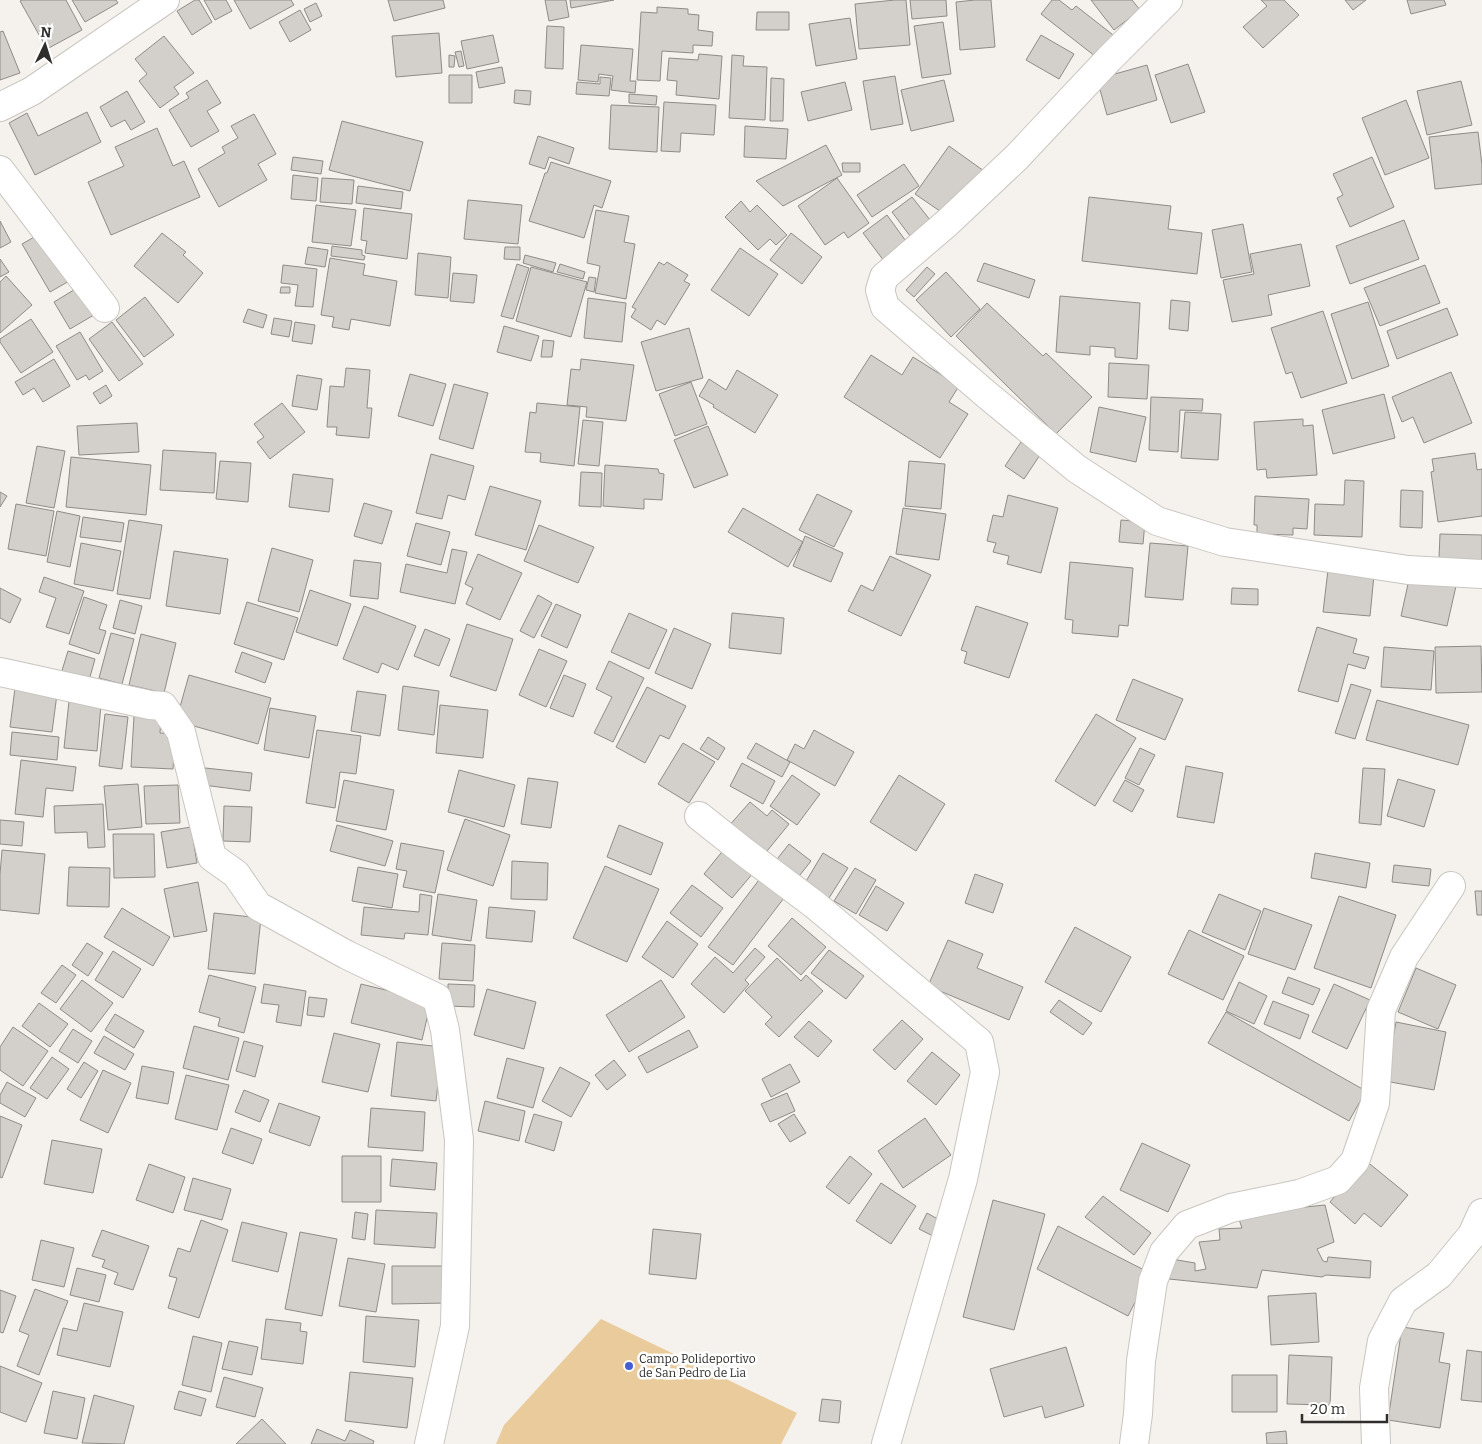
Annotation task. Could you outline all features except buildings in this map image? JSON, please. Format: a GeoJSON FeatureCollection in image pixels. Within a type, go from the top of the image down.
{"type":"FeatureCollection","features":[{"type":"Feature","properties":{"kind":"street"},"geometry":{"type":"LineString","coordinates":[[0,108],[32,91],[165,0]]}},
{"type":"Feature","properties":{"kind":"street"},"geometry":{"type":"LineString","coordinates":[[1168,0],[1104,64],[1017,157],[947,223],[884,277],[880,290],[885,307],[1077,469],[1157,521],[1226,542],[1408,570],[1482,574]]}},
{"type":"Feature","properties":{"kind":"street"},"geometry":{"type":"LineString","coordinates":[[0,170],[105,308]]}},
{"type":"Feature","properties":{"kind":"street"},"geometry":{"type":"LineString","coordinates":[[0,672],[150,705],[163,706],[181,732],[212,857],[236,874],[258,906],[347,955],[437,998],[445,1030],[459,1150],[455,1326],[429,1444]]}},
{"type":"Feature","properties":{"kind":"street"},"geometry":{"type":"LineString","coordinates":[[699,816],[815,905],[979,1042],[984,1072],[963,1179],[886,1444]]}},
{"type":"Feature","properties":{"kind":"street"},"geometry":{"type":"LineString","coordinates":[[1134,1444],[1141,1361],[1153,1281],[1164,1252],[1187,1226],[1231,1208],[1298,1194],[1338,1180],[1355,1161],[1375,1103],[1381,1010],[1404,958],[1450,886]]}},
{"type":"Feature","properties":{"kind":"street"},"geometry":{"type":"LineString","coordinates":[[1376,1444],[1374,1388],[1382,1341],[1403,1302],[1439,1275],[1472,1235],[1482,1213]]}},
{"type":"Feature","properties":{"kind":"shaded area","name":"Campo Polideportivo de San Pedro de Lia"},"geometry":{"type":"Polygon","coordinates":[[[601,1319],[797,1413],[781,1444],[496,1444],[504,1425],[601,1319]]]}},
{"type":"Feature","properties":{"kind":"place","name":"Campo Polideportivo de San Pedro de Lia"},"geometry":{"type":"Point","coordinates":[629,1366]}}]}
